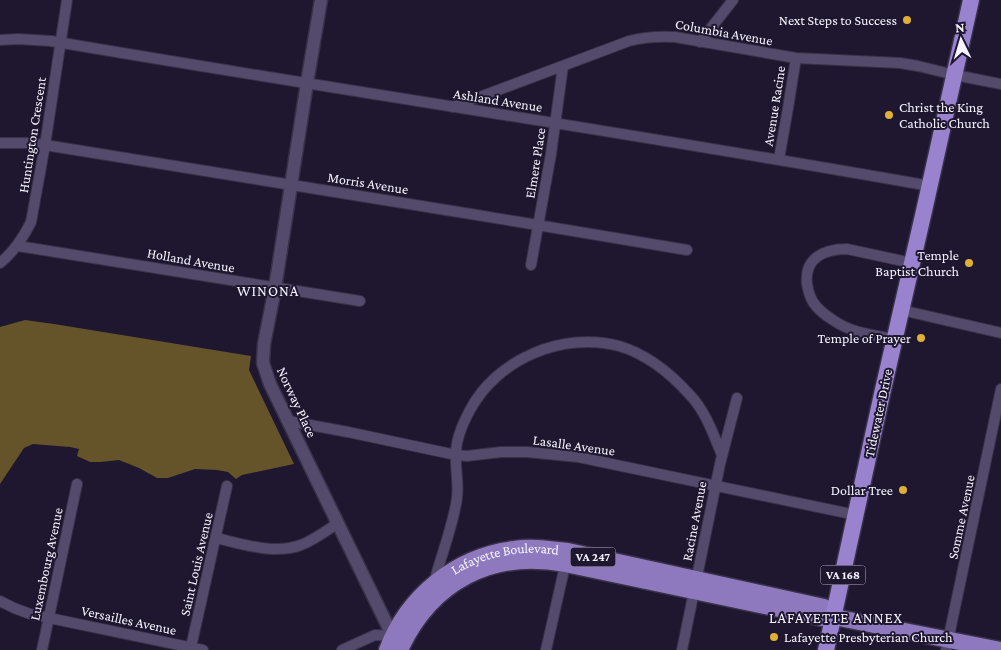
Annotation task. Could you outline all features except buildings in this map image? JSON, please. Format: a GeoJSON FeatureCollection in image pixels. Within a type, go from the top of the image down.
{"type":"FeatureCollection","features":[{"type":"Feature","properties":{"kind":"highway","name":"Tidewater Drive"},"geometry":{"type":"LineString","coordinates":[[826,650],[971,0]]}},
{"type":"Feature","properties":{"kind":"main road","name":"Lafayette Boulevard"},"geometry":{"type":"LineString","coordinates":[[395,647],[402,619],[412,604],[437,589],[448,572],[484,555],[530,548],[695,585],[824,607],[834,616],[947,645],[1000,650]]}},
{"type":"Feature","properties":{"kind":"street","name":"Huntington Crescent"},"geometry":{"type":"LineString","coordinates":[[0,263],[18,246],[31,222],[67,0]]}},
{"type":"Feature","properties":{"kind":"street","name":"Norway Place"},"geometry":{"type":"LineString","coordinates":[[322,0],[275,288],[264,344],[263,363],[270,384],[338,523],[395,647]]}},
{"type":"Feature","properties":{"kind":"street"},"geometry":{"type":"LineString","coordinates":[[700,42],[733,0]]}},
{"type":"Feature","properties":{"kind":"street","name":"Columbia Avenue"},"geometry":{"type":"LineString","coordinates":[[452,107],[629,41],[666,36],[796,58],[900,63],[1001,84]]}},
{"type":"Feature","properties":{"kind":"street","name":"Ashland Avenue"},"geometry":{"type":"LineString","coordinates":[[0,40],[18,38],[61,42],[779,159],[930,186]]}},
{"type":"Feature","properties":{"kind":"street","name":"Avenue Racine"},"geometry":{"type":"LineString","coordinates":[[779,159],[796,58]]}},
{"type":"Feature","properties":{"kind":"street","name":"Elmere Place"},"geometry":{"type":"LineString","coordinates":[[532,265],[563,66]]}},
{"type":"Feature","properties":{"kind":"street","name":"Morris Avenue"},"geometry":{"type":"LineString","coordinates":[[0,143],[45,145],[687,250]]}},
{"type":"Feature","properties":{"kind":"street","name":"Holland Avenue"},"geometry":{"type":"LineString","coordinates":[[18,246],[360,301]]}},
{"type":"Feature","properties":{"kind":"street"},"geometry":{"type":"LineString","coordinates":[[894,339],[854,331],[844,327],[820,311],[810,296],[806,277],[815,258],[828,251],[837,249],[846,249],[912,263]]}},
{"type":"Feature","properties":{"kind":"street"},"geometry":{"type":"LineString","coordinates":[[901,310],[1001,333]]}},
{"type":"Feature","properties":{"kind":"street"},"geometry":{"type":"LineString","coordinates":[[437,589],[435,579],[454,515],[457,498],[456,446],[459,435],[470,410],[490,383],[503,371],[536,352],[549,347],[567,344],[603,343],[619,346],[654,363],[690,394],[705,416],[722,455]]}},
{"type":"Feature","properties":{"kind":"street","name":"Somme Avenue"},"geometry":{"type":"LineString","coordinates":[[947,645],[1001,389]]}},
{"type":"Feature","properties":{"kind":"street","name":"Racine Avenue"},"geometry":{"type":"LineString","coordinates":[[682,650],[715,486],[737,398]]}},
{"type":"Feature","properties":{"kind":"street","name":"Lasalle Avenue"},"geometry":{"type":"LineString","coordinates":[[288,421],[456,455],[468,456],[500,452],[527,452],[604,462],[856,515]]}},
{"type":"Feature","properties":{"kind":"street","name":"Luxembourg Avenue"},"geometry":{"type":"LineString","coordinates":[[42,650],[77,484]]}},
{"type":"Feature","properties":{"kind":"street","name":"Saint Louis Avenue"},"geometry":{"type":"LineString","coordinates":[[191,647],[227,486]]}},
{"type":"Feature","properties":{"kind":"street"},"geometry":{"type":"LineString","coordinates":[[216,538],[266,549],[282,549],[303,544],[338,523]]}},
{"type":"Feature","properties":{"kind":"street"},"geometry":{"type":"LineString","coordinates":[[546,650],[566,557]]}},
{"type":"Feature","properties":{"kind":"street","name":"Versailles Avenue"},"geometry":{"type":"LineString","coordinates":[[0,601],[30,614],[203,650]]}},
{"type":"Feature","properties":{"kind":"street"},"geometry":{"type":"LineString","coordinates":[[0,611],[14,608]]}},
{"type":"Feature","properties":{"kind":"street"},"geometry":{"type":"LineString","coordinates":[[342,650],[375,635],[395,647]]}},
{"type":"Feature","properties":{"kind":"shaded area"},"geometry":{"type":"Polygon","coordinates":[[[25,320],[251,356],[249,370],[294,464],[242,475],[236,479],[228,472],[195,469],[168,478],[157,478],[119,460],[90,462],[77,456],[79,449],[33,444],[24,448],[0,484],[0,327],[25,320]]]}},
{"type":"Feature","properties":{"kind":"place","name":"Next Steps to Success"},"geometry":{"type":"Point","coordinates":[907,20]}},
{"type":"Feature","properties":{"kind":"place","name":"Christ the King Catholic Church"},"geometry":{"type":"Point","coordinates":[889,115]}},
{"type":"Feature","properties":{"kind":"place","name":"Temple Baptist Church"},"geometry":{"type":"Point","coordinates":[969,263]}},
{"type":"Feature","properties":{"kind":"place","name":"Temple of Prayer"},"geometry":{"type":"Point","coordinates":[921,338]}},
{"type":"Feature","properties":{"kind":"place","name":"Dollar Tree"},"geometry":{"type":"Point","coordinates":[903,490]}},
{"type":"Feature","properties":{"kind":"place","name":"Lafayette Presbyterian Church"},"geometry":{"type":"Point","coordinates":[774,637]}},
{"type":"Feature","properties":{"kind":"district","name":"WINONA"},"geometry":{"type":"Point","coordinates":[268,291]}},
{"type":"Feature","properties":{"kind":"district","name":"LAFAYETTE ANNEX"},"geometry":{"type":"Point","coordinates":[836,618]}}]}
